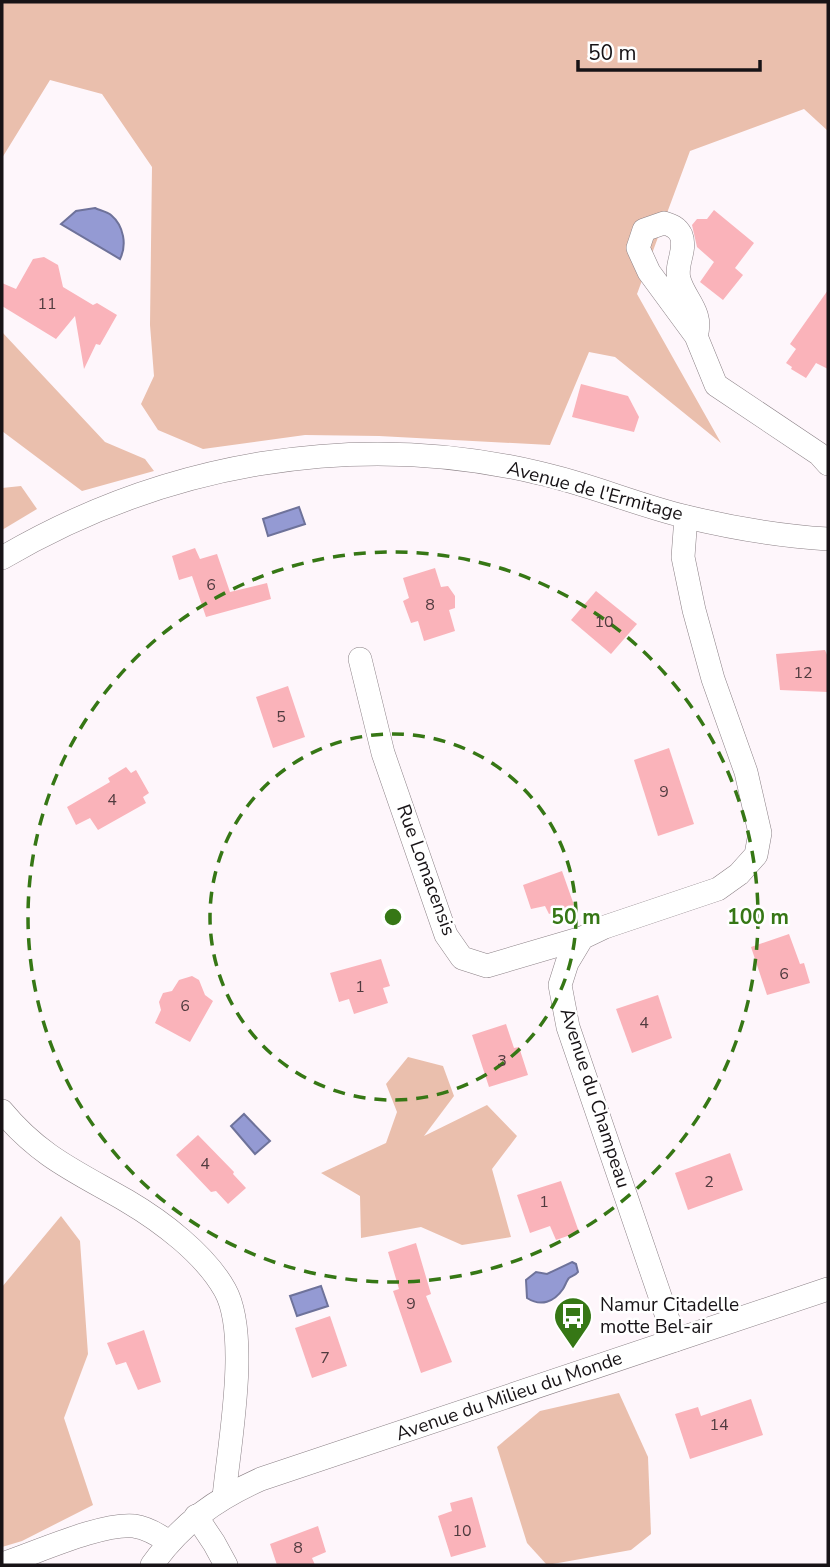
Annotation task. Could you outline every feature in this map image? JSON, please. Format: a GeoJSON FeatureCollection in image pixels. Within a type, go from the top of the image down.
{"type":"FeatureCollection","features":[{"type":"Feature","properties":{"kind":"street"},"geometry":{"type":"LineString","coordinates":[[696,336],[716,385],[819,454],[828,464]]}},
{"type":"Feature","properties":{"kind":"street","name":"Avenue de l'Ermitage"},"geometry":{"type":"LineString","coordinates":[[2,558],[47,531],[131,496],[265,461],[340,454],[419,454],[481,462],[540,473],[686,517],[786,537],[828,539]]}},
{"type":"Feature","properties":{"kind":"street"},"geometry":{"type":"LineString","coordinates":[[582,938],[605,927],[718,889],[739,874],[756,855],[760,833],[746,772],[713,679],[691,597],[683,557],[686,517]]}},
{"type":"Feature","properties":{"kind":"street","name":"Rue Lomacensis"},"geometry":{"type":"LineString","coordinates":[[360,659],[383,753],[446,935],[462,958],[487,966],[582,938]]}},
{"type":"Feature","properties":{"kind":"street","name":"Avenue du Champeau"},"geometry":{"type":"LineString","coordinates":[[582,938],[567,963],[561,985],[568,1027],[675,1340]]}},
{"type":"Feature","properties":{"kind":"street"},"geometry":{"type":"LineString","coordinates":[[2,1111],[22,1134],[43,1152],[128,1202],[178,1236],[226,1291],[233,1313],[238,1364],[224,1497]]}},
{"type":"Feature","properties":{"kind":"street","name":"Avenue du Milieu du Monde"},"geometry":{"type":"LineString","coordinates":[[152,1565],[169,1542],[195,1516],[224,1497],[261,1479],[828,1289]]}},
{"type":"Feature","properties":{"kind":"street"},"geometry":{"type":"LineString","coordinates":[[195,1516],[226,1565]]}},
{"type":"Feature","properties":{"kind":"street"},"geometry":{"type":"LineString","coordinates":[[2,1564],[114,1527],[135,1526],[146,1529],[169,1542]]}},
{"type":"Feature","properties":{"kind":"shaded area"},"geometry":{"type":"Polygon","coordinates":[[[2,2],[828,2],[828,131],[804,109],[690,151],[637,294],[721,443],[615,357],[589,352],[550,445],[305,435],[203,449],[158,430],[141,404],[154,376],[150,325],[152,167],[102,94],[50,80],[2,158],[2,2]]]}},
{"type":"Feature","properties":{"kind":"shaded area"},"geometry":{"type":"Polygon","coordinates":[[[2,332],[105,442],[145,459],[154,471],[82,491],[2,431],[2,332]]]}},
{"type":"Feature","properties":{"kind":"shaded area"},"geometry":{"type":"Polygon","coordinates":[[[21,486],[37,509],[2,530],[2,488],[21,486]]]}},
{"type":"Feature","properties":{"kind":"shaded area"},"geometry":{"type":"Polygon","coordinates":[[[408,1057],[443,1066],[454,1096],[424,1136],[487,1105],[517,1136],[492,1169],[511,1237],[462,1245],[421,1227],[361,1238],[360,1196],[321,1173],[386,1143],[397,1112],[386,1084],[408,1057]]]}},
{"type":"Feature","properties":{"kind":"shaded area"},"geometry":{"type":"Polygon","coordinates":[[[61,1216],[80,1241],[88,1354],[64,1418],[93,1505],[22,1541],[2,1547],[2,1287],[61,1216]]]}},
{"type":"Feature","properties":{"kind":"shaded area"},"geometry":{"type":"Polygon","coordinates":[[[619,1393],[648,1457],[651,1534],[631,1550],[547,1565],[527,1543],[497,1447],[540,1411],[619,1393]]]}},
{"type":"Feature","properties":{"kind":"water"},"geometry":{"type":"Polygon","coordinates":[[[95,208],[110,214],[119,225],[124,242],[120,259],[61,224],[76,211],[95,208]]]}},
{"type":"Feature","properties":{"kind":"water"},"geometry":{"type":"Polygon","coordinates":[[[299,507],[305,524],[268,536],[263,519],[299,507]]]}},
{"type":"Feature","properties":{"kind":"water"},"geometry":{"type":"Polygon","coordinates":[[[244,1114],[270,1141],[255,1154],[231,1126],[244,1114]]]}},
{"type":"Feature","properties":{"kind":"water"},"geometry":{"type":"Polygon","coordinates":[[[572,1262],[576,1264],[578,1272],[569,1278],[556,1297],[542,1303],[527,1298],[526,1280],[536,1272],[547,1274],[572,1262]]]}},
{"type":"Feature","properties":{"kind":"water"},"geometry":{"type":"Polygon","coordinates":[[[321,1286],[328,1306],[297,1316],[290,1296],[321,1286]]]}},
{"type":"Feature","properties":{"kind":"building"},"geometry":{"type":"Polygon","coordinates":[[[714,210],[754,243],[735,268],[743,275],[723,300],[700,282],[714,262],[697,247],[692,225],[697,219],[707,219],[714,210]]]}},
{"type":"Feature","properties":{"kind":"building"},"geometry":{"type":"Polygon","coordinates":[[[44,257],[58,265],[63,287],[93,305],[97,303],[117,315],[100,345],[96,344],[84,369],[75,316],[56,339],[2,306],[2,283],[16,289],[33,259],[44,257]]]}},
{"type":"Feature","properties":{"kind":"building"},"geometry":{"type":"Polygon","coordinates":[[[828,290],[828,369],[816,363],[806,378],[786,363],[796,349],[790,344],[828,290]]]}},
{"type":"Feature","properties":{"kind":"building"},"geometry":{"type":"Polygon","coordinates":[[[581,384],[628,396],[639,417],[634,432],[572,417],[581,384]]]}},
{"type":"Feature","properties":{"kind":"building"},"geometry":{"type":"Polygon","coordinates":[[[195,548],[200,559],[217,554],[230,592],[267,583],[271,599],[206,617],[192,576],[179,580],[172,556],[195,548]]]}},
{"type":"Feature","properties":{"kind":"building"},"geometry":{"type":"Polygon","coordinates":[[[435,568],[441,587],[448,586],[455,596],[455,608],[449,610],[455,631],[424,641],[418,621],[411,623],[403,601],[409,598],[403,578],[435,568]]]}},
{"type":"Feature","properties":{"kind":"building"},"geometry":{"type":"Polygon","coordinates":[[[596,591],[637,624],[611,654],[571,620],[596,591]]]}},
{"type":"Feature","properties":{"kind":"building"},"geometry":{"type":"Polygon","coordinates":[[[825,650],[828,657],[828,692],[780,690],[776,654],[825,650]]]}},
{"type":"Feature","properties":{"kind":"building"},"geometry":{"type":"Polygon","coordinates":[[[288,686],[305,737],[273,748],[256,697],[288,686]]]}},
{"type":"Feature","properties":{"kind":"building"},"geometry":{"type":"Polygon","coordinates":[[[669,748],[694,824],[658,836],[634,760],[669,748]]]}},
{"type":"Feature","properties":{"kind":"building"},"geometry":{"type":"Polygon","coordinates":[[[126,767],[131,773],[136,770],[149,793],[143,797],[146,803],[98,830],[90,818],[76,825],[67,807],[110,782],[108,778],[126,767]]]}},
{"type":"Feature","properties":{"kind":"building"},"geometry":{"type":"Polygon","coordinates":[[[562,871],[574,905],[549,914],[545,906],[531,909],[523,885],[562,871]]]}},
{"type":"Feature","properties":{"kind":"building"},"geometry":{"type":"Polygon","coordinates":[[[789,934],[800,964],[804,963],[810,983],[767,995],[751,947],[789,934]]]}},
{"type":"Feature","properties":{"kind":"building"},"geometry":{"type":"Polygon","coordinates":[[[381,959],[390,986],[383,988],[388,1003],[354,1014],[349,999],[339,1002],[330,973],[381,959]]]}},
{"type":"Feature","properties":{"kind":"building"},"geometry":{"type":"Polygon","coordinates":[[[192,976],[199,980],[205,995],[213,1001],[190,1042],[155,1023],[161,1010],[159,1002],[163,993],[172,991],[179,980],[192,976]]]}},
{"type":"Feature","properties":{"kind":"building"},"geometry":{"type":"Polygon","coordinates":[[[658,995],[672,1038],[632,1053],[616,1009],[658,995]]]}},
{"type":"Feature","properties":{"kind":"building"},"geometry":{"type":"Polygon","coordinates":[[[506,1024],[514,1048],[519,1047],[528,1075],[489,1087],[472,1035],[506,1024]]]}},
{"type":"Feature","properties":{"kind":"building"},"geometry":{"type":"Polygon","coordinates":[[[198,1135],[246,1188],[228,1204],[216,1191],[211,1192],[176,1155],[198,1135]]]}},
{"type":"Feature","properties":{"kind":"building"},"geometry":{"type":"Polygon","coordinates":[[[730,1153],[743,1190],[688,1210],[675,1173],[730,1153]]]}},
{"type":"Feature","properties":{"kind":"building"},"geometry":{"type":"Polygon","coordinates":[[[561,1181],[579,1232],[556,1240],[550,1226],[530,1233],[517,1195],[561,1181]]]}},
{"type":"Feature","properties":{"kind":"building"},"geometry":{"type":"Polygon","coordinates":[[[416,1243],[431,1294],[426,1296],[452,1362],[421,1373],[393,1291],[399,1289],[388,1252],[416,1243]]]}},
{"type":"Feature","properties":{"kind":"building"},"geometry":{"type":"Polygon","coordinates":[[[330,1316],[347,1366],[312,1378],[295,1328],[330,1316]]]}},
{"type":"Feature","properties":{"kind":"building"},"geometry":{"type":"Polygon","coordinates":[[[144,1330],[161,1382],[138,1390],[126,1362],[116,1365],[107,1343],[144,1330]]]}},
{"type":"Feature","properties":{"kind":"building"},"geometry":{"type":"Polygon","coordinates":[[[751,1399],[763,1435],[690,1459],[675,1414],[698,1407],[701,1416],[751,1399]]]}},
{"type":"Feature","properties":{"kind":"building"},"geometry":{"type":"Polygon","coordinates":[[[472,1497],[486,1547],[451,1557],[438,1516],[452,1511],[450,1503],[472,1497]]]}},
{"type":"Feature","properties":{"kind":"building"},"geometry":{"type":"Polygon","coordinates":[[[318,1526],[326,1552],[312,1558],[315,1565],[277,1565],[270,1544],[318,1526]]]}},
{"type":"Feature","properties":{"kind":"place","name":"Namur Citadelle motte Bel-air"},"geometry":{"type":"Point","coordinates":[573,1350]}}]}
